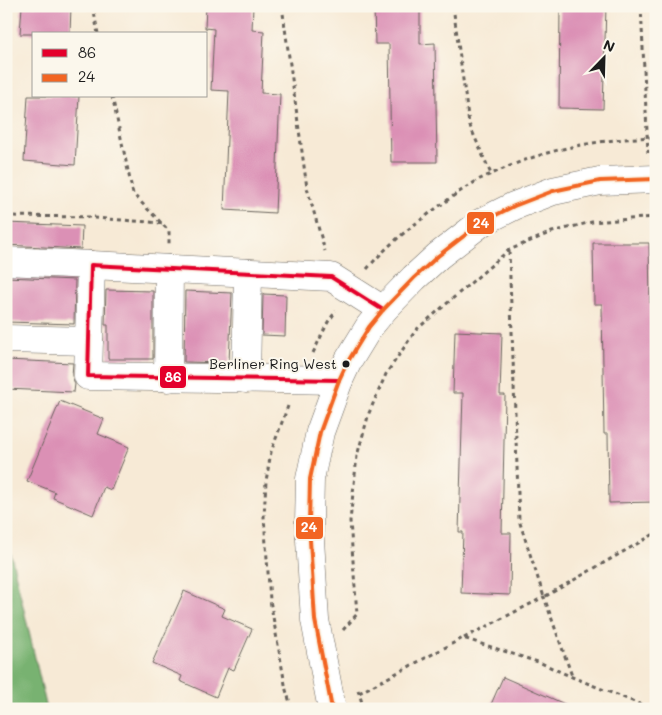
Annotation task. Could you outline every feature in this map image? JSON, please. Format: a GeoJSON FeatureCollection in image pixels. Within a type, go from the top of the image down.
{"type":"FeatureCollection","features":[{"type":"Feature","properties":{"kind":"street"},"geometry":{"type":"LineString","coordinates":[[331,707],[315,620],[309,524],[310,479],[320,432],[339,380],[369,327],[414,278],[438,256],[482,222],[514,206],[553,191],[600,181],[656,179]]}},
{"type":"Feature","properties":{"kind":"street"},"geometry":{"type":"LineString","coordinates":[[6,261],[331,277],[383,310]]}},
{"type":"Feature","properties":{"kind":"street"},"geometry":{"type":"LineString","coordinates":[[91,265],[88,376],[339,380]]}},
{"type":"Feature","properties":{"kind":"street"},"geometry":{"type":"LineString","coordinates":[[168,378],[169,270]]}},
{"type":"Feature","properties":{"kind":"street"},"geometry":{"type":"LineString","coordinates":[[246,379],[248,273]]}},
{"type":"Feature","properties":{"kind":"street"},"geometry":{"type":"LineString","coordinates":[[6,339],[89,340]]}},
{"type":"Feature","properties":{"kind":"path"},"geometry":{"type":"LineString","coordinates":[[93,6],[98,32]]}},
{"type":"Feature","properties":{"kind":"path"},"geometry":{"type":"LineString","coordinates":[[282,6],[306,188],[326,257]]}},
{"type":"Feature","properties":{"kind":"path"},"geometry":{"type":"LineString","coordinates":[[453,6],[470,124],[491,174]]}},
{"type":"Feature","properties":{"kind":"path"},"geometry":{"type":"LineString","coordinates":[[641,6],[646,138],[656,137]]}},
{"type":"Feature","properties":{"kind":"path"},"geometry":{"type":"LineString","coordinates":[[112,98],[133,194],[169,231],[169,270]]}},
{"type":"Feature","properties":{"kind":"path"},"geometry":{"type":"LineString","coordinates":[[6,216],[95,217]]}},
{"type":"Feature","properties":{"kind":"path"},"geometry":{"type":"LineString","coordinates":[[78,217],[162,223]]}},
{"type":"Feature","properties":{"kind":"path"},"geometry":{"type":"LineString","coordinates":[[340,634],[357,614],[350,521],[358,456],[369,413],[386,374],[416,330],[509,250],[552,232],[592,222],[656,217]]}},
{"type":"Feature","properties":{"kind":"path"},"geometry":{"type":"LineString","coordinates":[[509,250],[518,520],[572,677]]}},
{"type":"Feature","properties":{"kind":"path"},"geometry":{"type":"LineString","coordinates":[[292,709],[286,690],[270,600],[264,517],[266,481],[271,452],[285,412],[328,322],[351,290]]}},
{"type":"Feature","properties":{"kind":"path"},"geometry":{"type":"LineString","coordinates":[[331,707],[544,597],[656,533]]}},
{"type":"Feature","properties":{"kind":"path"},"geometry":{"type":"LineString","coordinates":[[464,638],[541,663],[652,709]]}},
{"type":"Feature","properties":{"kind":"path"},"geometry":{"type":"LineString","coordinates":[[356,685],[364,709]]}},
{"type":"Feature","properties":{"kind":"green space"},"geometry":{"type":"Polygon","coordinates":[[[6,533],[47,709],[6,709],[6,533]]]}},
{"type":"Feature","properties":{"kind":"building"},"geometry":{"type":"Polygon","coordinates":[[[22,6],[71,6],[70,32],[32,32],[32,34],[20,34],[22,6]]]}},
{"type":"Feature","properties":{"kind":"building"},"geometry":{"type":"Polygon","coordinates":[[[206,6],[253,6],[252,30],[264,31],[261,93],[280,94],[275,213],[224,210],[229,91],[211,90],[214,29],[205,28],[206,6]]]}},
{"type":"Feature","properties":{"kind":"building"},"geometry":{"type":"Polygon","coordinates":[[[374,6],[420,6],[420,44],[435,43],[437,162],[391,162],[389,44],[375,44],[374,6]]]}},
{"type":"Feature","properties":{"kind":"building"},"geometry":{"type":"Polygon","coordinates":[[[560,6],[606,6],[603,109],[559,108],[560,6]]]}},
{"type":"Feature","properties":{"kind":"building"},"geometry":{"type":"Polygon","coordinates":[[[28,96],[32,96],[32,98],[79,98],[75,165],[24,161],[28,96]]]}},
{"type":"Feature","properties":{"kind":"building"},"geometry":{"type":"Polygon","coordinates":[[[6,223],[82,226],[81,249],[6,245],[6,223]]]}},
{"type":"Feature","properties":{"kind":"building"},"geometry":{"type":"Polygon","coordinates":[[[593,243],[649,243],[650,303],[656,303],[656,502],[609,503],[608,434],[604,434],[602,304],[594,304],[593,243]]]}},
{"type":"Feature","properties":{"kind":"building"},"geometry":{"type":"Polygon","coordinates":[[[6,277],[75,280],[74,324],[6,322],[6,277]]]}},
{"type":"Feature","properties":{"kind":"building"},"geometry":{"type":"Polygon","coordinates":[[[106,290],[153,291],[153,359],[108,359],[108,325],[105,325],[106,290]]]}},
{"type":"Feature","properties":{"kind":"building"},"geometry":{"type":"Polygon","coordinates":[[[185,291],[232,293],[229,363],[184,362],[185,291]]]}},
{"type":"Feature","properties":{"kind":"building"},"geometry":{"type":"Polygon","coordinates":[[[263,294],[286,295],[285,336],[262,335],[263,294]]]}},
{"type":"Feature","properties":{"kind":"building"},"geometry":{"type":"Polygon","coordinates":[[[455,331],[502,333],[500,395],[505,395],[502,533],[511,533],[510,595],[461,593],[463,532],[459,532],[463,393],[453,393],[455,331]]]}},
{"type":"Feature","properties":{"kind":"building"},"geometry":{"type":"Polygon","coordinates":[[[6,360],[73,363],[74,392],[6,389],[6,360]]]}},
{"type":"Feature","properties":{"kind":"building"},"geometry":{"type":"Polygon","coordinates":[[[60,401],[104,419],[98,434],[129,447],[111,490],[104,487],[93,515],[53,498],[55,492],[27,481],[60,401]]]}},
{"type":"Feature","properties":{"kind":"building"},"geometry":{"type":"Polygon","coordinates":[[[184,591],[225,609],[222,616],[252,629],[234,670],[228,668],[216,697],[180,681],[182,676],[152,663],[184,591]]]}},
{"type":"Feature","properties":{"kind":"building"},"geometry":{"type":"Polygon","coordinates":[[[503,677],[576,709],[489,709],[503,677]]]}},
{"type":"Feature","properties":{"kind":"transit line","name":"24"},"geometry":{"type":"LineString","coordinates":[[332,709],[315,620],[309,524],[310,479],[320,432],[339,380],[369,327],[414,278],[438,256],[482,222],[514,206],[553,191],[600,181],[656,179]]}},
{"type":"Feature","properties":{"kind":"transit line","name":"86"},"geometry":{"type":"LineString","coordinates":[[339,380],[88,376],[91,265],[331,277],[383,310]]}},
{"type":"Feature","properties":{"kind":"place","name":"Berliner Ring West"},"geometry":{"type":"Point","coordinates":[346,364]}}]}
